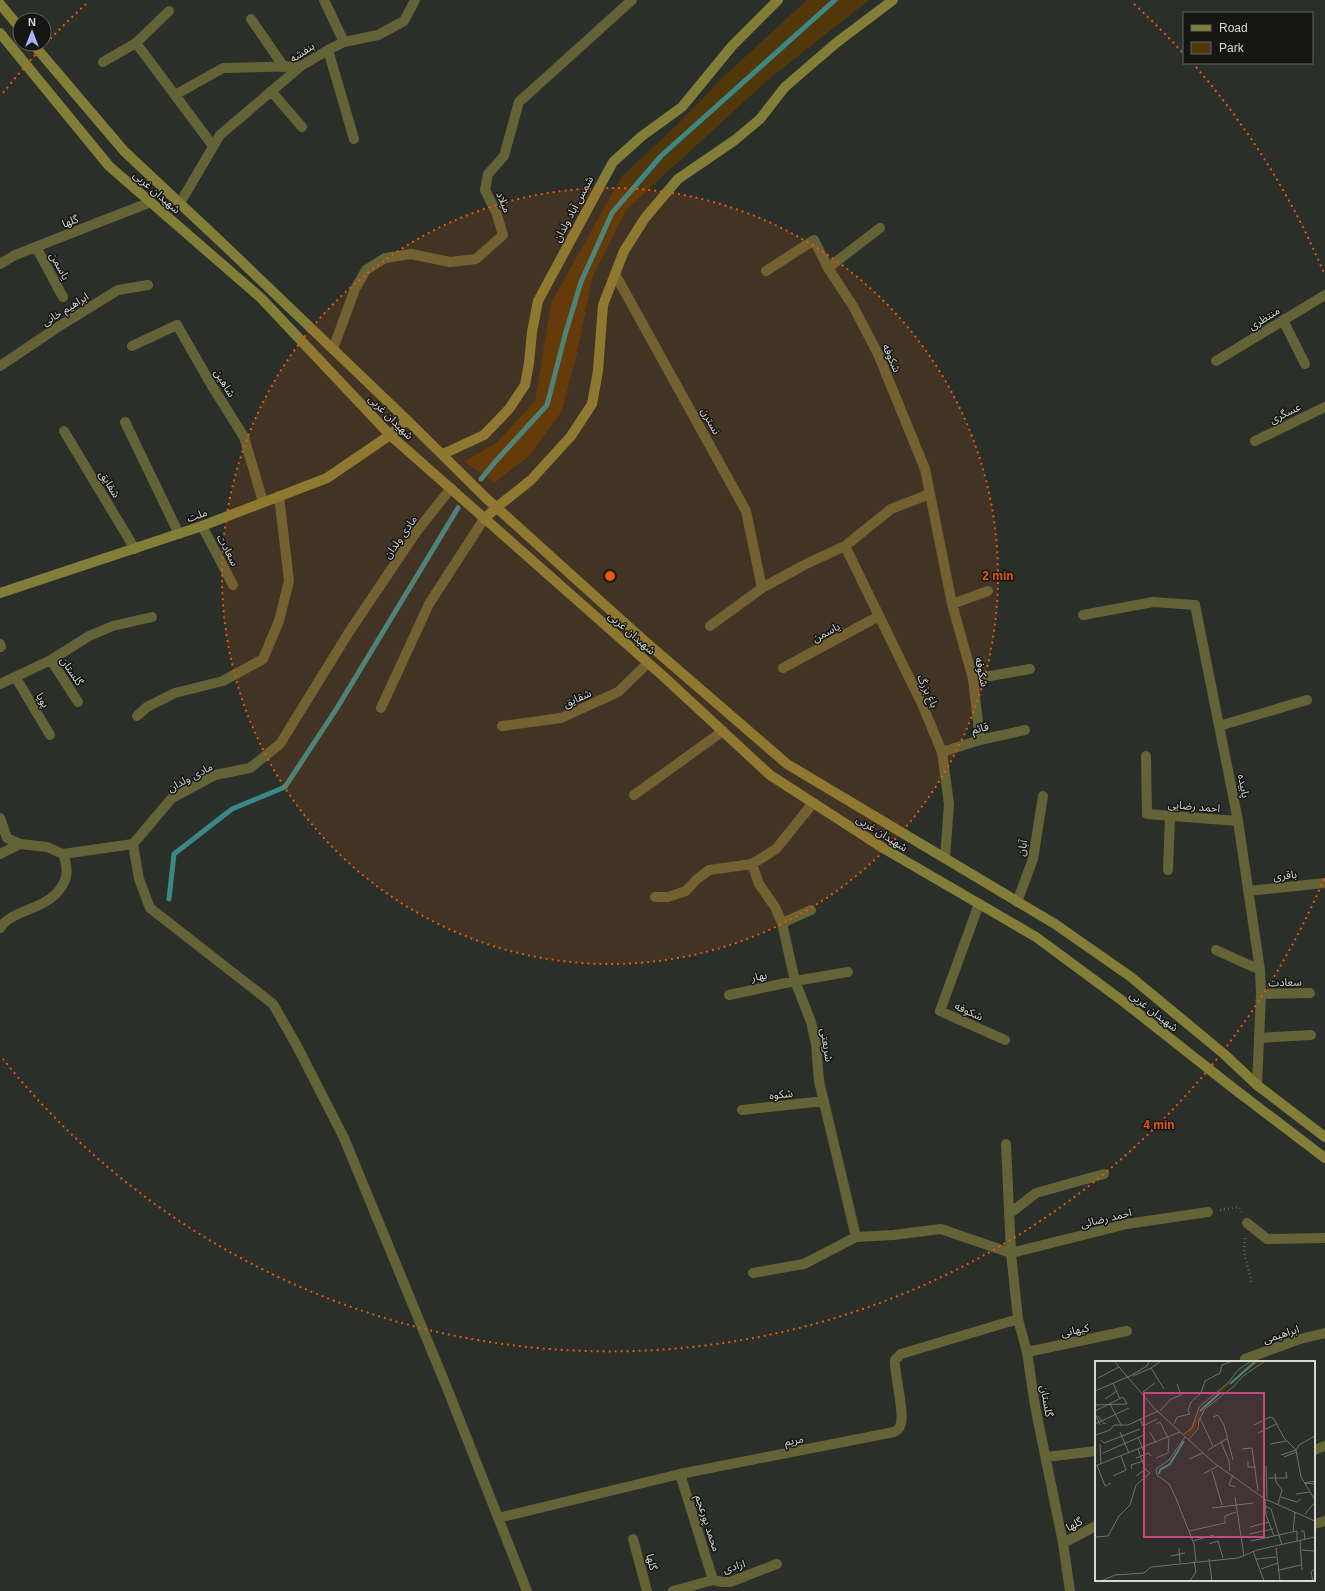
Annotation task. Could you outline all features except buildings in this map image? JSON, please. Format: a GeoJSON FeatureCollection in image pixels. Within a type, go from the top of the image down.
{"type":"FeatureCollection","features":[{"type":"Feature","properties":{"kind":"main road","name":"شمس آباد ولدان"},"geometry":{"type":"LineString","coordinates":[[443,454],[484,435],[509,409],[525,385],[538,301],[613,162],[642,136],[682,107],[732,46],[778,0]]}},
{"type":"Feature","properties":{"kind":"main road"},"geometry":{"type":"LineString","coordinates":[[484,519],[496,507],[531,480],[571,436],[592,404],[598,371],[603,305],[624,251],[645,218],[678,179],[735,140],[760,119],[784,87],[836,43],[893,0]]}},
{"type":"Feature","properties":{"kind":"main road"},"geometry":{"type":"LineString","coordinates":[[0,4],[12,18]]}},
{"type":"Feature","properties":{"kind":"main road","name":"شهیدان غربی"},"geometry":{"type":"LineString","coordinates":[[0,33],[109,166],[261,298],[390,435],[648,663],[770,775],[883,848],[1036,937],[1124,1002],[1325,1158]]}},
{"type":"Feature","properties":{"kind":"main road","name":"شهیدان غربی"},"geometry":{"type":"LineString","coordinates":[[40,52],[124,152],[180,203],[333,349],[496,507],[640,637],[787,764],[1055,924],[1131,977],[1224,1054],[1257,1086],[1325,1137]]}},
{"type":"Feature","properties":{"kind":"main road","name":"ملت"},"geometry":{"type":"LineString","coordinates":[[0,593],[202,526],[327,478],[390,435],[407,420]]}},
{"type":"Feature","properties":{"kind":"street"},"geometry":{"type":"LineString","coordinates":[[324,0],[344,42]]}},
{"type":"Feature","properties":{"kind":"street","name":"بنفشه"},"geometry":{"type":"LineString","coordinates":[[180,203],[220,135],[301,66],[344,42],[378,35],[404,21],[415,0]]}},
{"type":"Feature","properties":{"kind":"street","name":"میلاد"},"geometry":{"type":"LineString","coordinates":[[333,349],[355,289],[366,270],[385,258],[411,254],[450,262],[476,259],[503,235],[496,212],[485,190],[488,174],[504,156],[519,102],[632,0]]}},
{"type":"Feature","properties":{"kind":"street"},"geometry":{"type":"LineString","coordinates":[[103,62],[136,43],[169,12]]}},
{"type":"Feature","properties":{"kind":"street"},"geometry":{"type":"LineString","coordinates":[[251,19],[284,67]]}},
{"type":"Feature","properties":{"kind":"street"},"geometry":{"type":"LineString","coordinates":[[136,43],[213,146]]}},
{"type":"Feature","properties":{"kind":"street"},"geometry":{"type":"LineString","coordinates":[[328,50],[354,139]]}},
{"type":"Feature","properties":{"kind":"street"},"geometry":{"type":"LineString","coordinates":[[175,95],[223,68],[301,66]]}},
{"type":"Feature","properties":{"kind":"street"},"geometry":{"type":"LineString","coordinates":[[272,91],[302,126]]}},
{"type":"Feature","properties":{"kind":"street","name":"گلها"},"geometry":{"type":"LineString","coordinates":[[0,264],[15,255],[151,202]]}},
{"type":"Feature","properties":{"kind":"street"},"geometry":{"type":"LineString","coordinates":[[828,268],[880,228]]}},
{"type":"Feature","properties":{"kind":"street","name":"شکوفه"},"geometry":{"type":"LineString","coordinates":[[766,271],[814,240],[828,268],[852,306],[878,354],[925,469],[952,604],[972,679],[980,740]]}},
{"type":"Feature","properties":{"kind":"street","name":"یاسمن"},"geometry":{"type":"LineString","coordinates":[[36,247],[63,297]]}},
{"type":"Feature","properties":{"kind":"street","name":"نسترن"},"geometry":{"type":"LineString","coordinates":[[615,274],[746,511],[762,588]]}},
{"type":"Feature","properties":{"kind":"street","name":"ابراهیم خانی"},"geometry":{"type":"LineString","coordinates":[[0,366],[58,327],[118,290],[148,284]]}},
{"type":"Feature","properties":{"kind":"street","name":"منتظری"},"geometry":{"type":"LineString","coordinates":[[1216,361],[1284,320],[1324,299]]}},
{"type":"Feature","properties":{"kind":"street"},"geometry":{"type":"LineString","coordinates":[[1284,320],[1305,364]]}},
{"type":"Feature","properties":{"kind":"street","name":"شاهین"},"geometry":{"type":"LineString","coordinates":[[132,346],[177,325],[244,438],[263,502]]}},
{"type":"Feature","properties":{"kind":"street","name":"عسگری"},"geometry":{"type":"LineString","coordinates":[[1255,441],[1325,407]]}},
{"type":"Feature","properties":{"kind":"street"},"geometry":{"type":"LineString","coordinates":[[125,422],[179,534]]}},
{"type":"Feature","properties":{"kind":"street","name":"شقایق"},"geometry":{"type":"LineString","coordinates":[[64,431],[135,549]]}},
{"type":"Feature","properties":{"kind":"street","name":"مادی ولدان"},"geometry":{"type":"LineString","coordinates":[[133,844],[172,798],[215,775],[250,768],[280,744],[349,632],[417,531],[451,488]]}},
{"type":"Feature","properties":{"kind":"street"},"geometry":{"type":"LineString","coordinates":[[710,626],[762,588],[806,564],[845,546],[891,510],[930,494]]}},
{"type":"Feature","properties":{"kind":"street"},"geometry":{"type":"LineString","coordinates":[[137,716],[147,707],[175,693],[223,681],[263,659],[279,621],[289,581],[280,496]]}},
{"type":"Feature","properties":{"kind":"street"},"geometry":{"type":"LineString","coordinates":[[381,708],[429,604],[484,519]]}},
{"type":"Feature","properties":{"kind":"street","name":"سعادت"},"geometry":{"type":"LineString","coordinates":[[202,526],[233,585]]}},
{"type":"Feature","properties":{"kind":"street","name":"باغ بزرگ"},"geometry":{"type":"LineString","coordinates":[[845,546],[922,704],[942,752],[949,804],[945,858]]}},
{"type":"Feature","properties":{"kind":"street"},"geometry":{"type":"LineString","coordinates":[[952,604],[988,591]]}},
{"type":"Feature","properties":{"kind":"street","name":"پابیده"},"geometry":{"type":"LineString","coordinates":[[1083,615],[1154,602],[1195,605],[1238,821],[1260,970],[1261,994],[1257,1086]]}},
{"type":"Feature","properties":{"kind":"street","name":"یاسمن"},"geometry":{"type":"LineString","coordinates":[[783,668],[879,616]]}},
{"type":"Feature","properties":{"kind":"street"},"geometry":{"type":"LineString","coordinates":[[51,660],[89,636],[113,626],[152,617]]}},
{"type":"Feature","properties":{"kind":"street","name":"گلستان"},"geometry":{"type":"LineString","coordinates":[[0,684],[16,678],[51,660],[78,702]]}},
{"type":"Feature","properties":{"kind":"street","name":"شقایق"},"geometry":{"type":"LineString","coordinates":[[502,726],[561,718],[618,692],[648,663]]}},
{"type":"Feature","properties":{"kind":"street"},"geometry":{"type":"LineString","coordinates":[[972,679],[1030,669]]}},
{"type":"Feature","properties":{"kind":"street","name":"پویا"},"geometry":{"type":"LineString","coordinates":[[16,678],[50,735]]}},
{"type":"Feature","properties":{"kind":"street"},"geometry":{"type":"LineString","coordinates":[[1219,726],[1307,700]]}},
{"type":"Feature","properties":{"kind":"street","name":"قائم"},"geometry":{"type":"LineString","coordinates":[[942,752],[980,740],[1025,730]]}},
{"type":"Feature","properties":{"kind":"street"},"geometry":{"type":"LineString","coordinates":[[634,795],[723,732]]}},
{"type":"Feature","properties":{"kind":"street","name":"احمد رضایی"},"geometry":{"type":"LineString","coordinates":[[1146,756],[1147,814],[1238,821]]}},
{"type":"Feature","properties":{"kind":"street","name":"آبان"},"geometry":{"type":"LineString","coordinates":[[1017,902],[1033,859],[1042,796]]}},
{"type":"Feature","properties":{"kind":"street"},"geometry":{"type":"LineString","coordinates":[[655,897],[668,897],[686,891],[696,880],[709,870],[752,864],[776,849],[813,803]]}},
{"type":"Feature","properties":{"kind":"street"},"geometry":{"type":"LineString","coordinates":[[1168,870],[1170,816]]}},
{"type":"Feature","properties":{"kind":"street"},"geometry":{"type":"LineString","coordinates":[[0,818],[7,838],[20,844],[47,847],[63,854],[133,844],[139,879],[150,908],[273,1004],[297,1046],[344,1138],[527,1591]]}},
{"type":"Feature","properties":{"kind":"street"},"geometry":{"type":"LineString","coordinates":[[0,854],[20,844]]}},
{"type":"Feature","properties":{"kind":"street"},"geometry":{"type":"LineString","coordinates":[[0,928],[5,921],[38,906],[56,895],[66,880],[67,866],[63,854]]}},
{"type":"Feature","properties":{"kind":"street","name":"شریعتی"},"geometry":{"type":"LineString","coordinates":[[752,864],[759,884],[775,907],[782,923],[795,981],[811,1022],[816,1044],[819,1081],[856,1237]]}},
{"type":"Feature","properties":{"kind":"street","name":"باقری"},"geometry":{"type":"LineString","coordinates":[[1248,891],[1325,883]]}},
{"type":"Feature","properties":{"kind":"street","name":"شکوفه"},"geometry":{"type":"LineString","coordinates":[[979,904],[940,1011],[1006,1040]]}},
{"type":"Feature","properties":{"kind":"street"},"geometry":{"type":"LineString","coordinates":[[782,923],[811,910]]}},
{"type":"Feature","properties":{"kind":"street"},"geometry":{"type":"LineString","coordinates":[[1216,950],[1260,970]]}},
{"type":"Feature","properties":{"kind":"street","name":"بهار"},"geometry":{"type":"LineString","coordinates":[[729,995],[795,981],[848,972]]}},
{"type":"Feature","properties":{"kind":"street","name":"سعادت"},"geometry":{"type":"LineString","coordinates":[[1261,994],[1310,993]]}},
{"type":"Feature","properties":{"kind":"street"},"geometry":{"type":"LineString","coordinates":[[1259,1038],[1311,1035]]}},
{"type":"Feature","properties":{"kind":"street","name":"شکوه"},"geometry":{"type":"LineString","coordinates":[[742,1110],[824,1101]]}},
{"type":"Feature","properties":{"kind":"street","name":"گلستان"},"geometry":{"type":"LineString","coordinates":[[1006,1144],[1011,1253],[1018,1319],[1027,1352],[1035,1406],[1063,1543],[1070,1591]]}},
{"type":"Feature","properties":{"kind":"street"},"geometry":{"type":"LineString","coordinates":[[1009,1214],[1036,1193],[1104,1174]]}},
{"type":"Feature","properties":{"kind":"street","name":"احمد رضائی"},"geometry":{"type":"LineString","coordinates":[[1011,1253],[1127,1224],[1208,1212]]}},
{"type":"Feature","properties":{"kind":"street"},"geometry":{"type":"LineString","coordinates":[[1247,1223],[1267,1240],[1325,1238]]}},
{"type":"Feature","properties":{"kind":"street"},"geometry":{"type":"LineString","coordinates":[[753,1273],[804,1264],[856,1237],[893,1235],[941,1229],[1011,1253]]}},
{"type":"Feature","properties":{"kind":"street","name":"مریم"},"geometry":{"type":"LineString","coordinates":[[498,1518],[680,1474],[894,1432],[900,1426],[902,1416],[894,1368],[895,1360],[901,1354],[1018,1319]]}},
{"type":"Feature","properties":{"kind":"street","name":"کیهانی"},"geometry":{"type":"LineString","coordinates":[[1027,1352],[1127,1331]]}},
{"type":"Feature","properties":{"kind":"street","name":"ابراهیمی"},"geometry":{"type":"LineString","coordinates":[[1245,1358],[1325,1332]]}},
{"type":"Feature","properties":{"kind":"street"},"geometry":{"type":"LineString","coordinates":[[1315,1450],[1325,1446]]}},
{"type":"Feature","properties":{"kind":"street"},"geometry":{"type":"LineString","coordinates":[[1046,1457],[1095,1451]]}},
{"type":"Feature","properties":{"kind":"street","name":"محمد پورعجم"},"geometry":{"type":"LineString","coordinates":[[680,1474],[713,1580]]}},
{"type":"Feature","properties":{"kind":"street"},"geometry":{"type":"LineString","coordinates":[[1315,1524],[1325,1521]]}},
{"type":"Feature","properties":{"kind":"street","name":"گلها"},"geometry":{"type":"LineString","coordinates":[[1063,1543],[1095,1527]]}},
{"type":"Feature","properties":{"kind":"street","name":"گلها"},"geometry":{"type":"LineString","coordinates":[[633,1539],[647,1591]]}},
{"type":"Feature","properties":{"kind":"street","name":"ازادی"},"geometry":{"type":"LineString","coordinates":[[673,1591],[713,1580],[730,1582],[778,1564]]}},
{"type":"Feature","properties":{"kind":"green space"},"geometry":{"type":"Polygon","coordinates":[[[807,0],[869,0],[769,79],[627,209],[593,275],[577,353],[562,411],[529,456],[495,482],[464,462],[496,443],[535,401],[551,303],[622,176],[678,124],[722,78],[807,0]]]}},
{"type":"Feature","properties":{"kind":"waterway"},"geometry":{"type":"LineString","coordinates":[[481,479],[547,405],[565,335],[581,282],[612,213],[661,156],[835,0]]}},
{"type":"Feature","properties":{"kind":"waterway"},"geometry":{"type":"LineString","coordinates":[[169,899],[174,854],[232,809],[285,787],[337,708],[458,508]]}}]}
